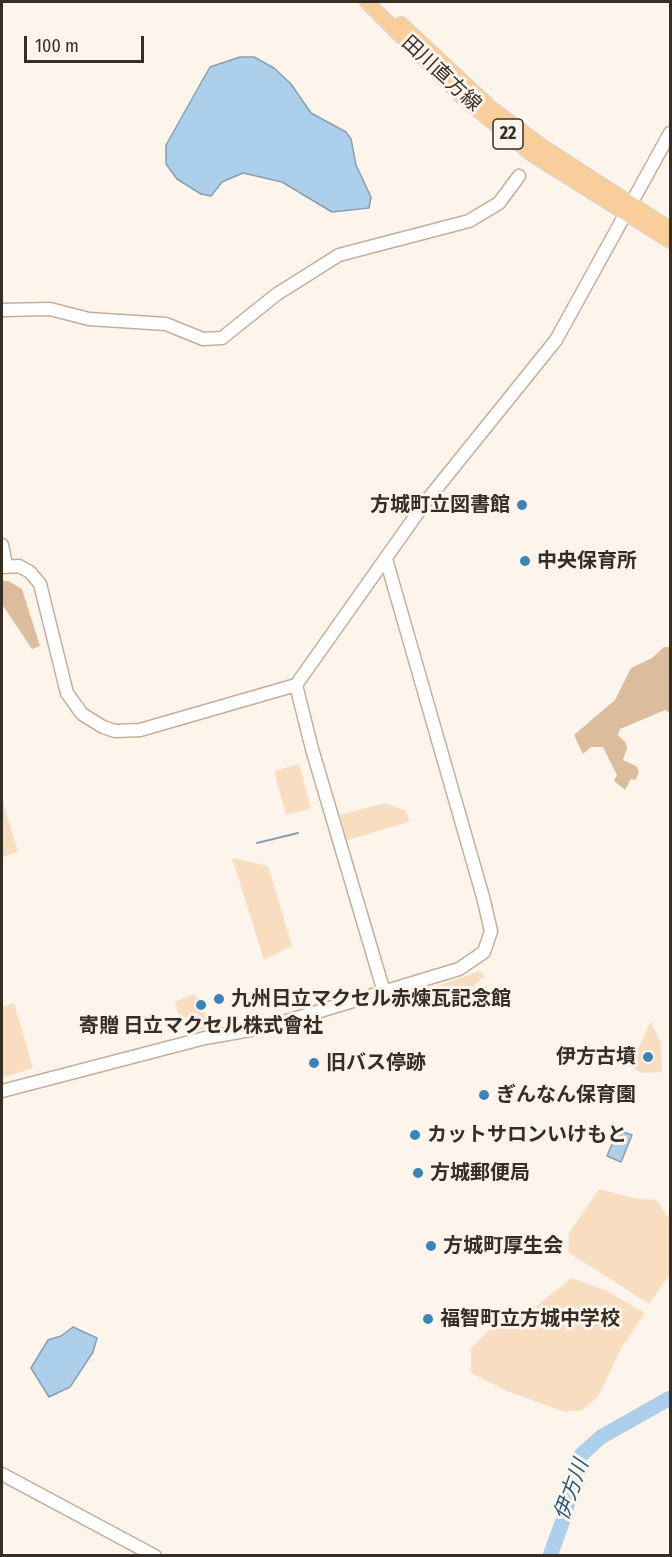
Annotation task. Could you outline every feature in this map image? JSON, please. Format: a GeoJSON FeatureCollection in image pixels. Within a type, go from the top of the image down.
{"type":"FeatureCollection","features":[{"type":"Feature","properties":{"kind":"main road","name":"田川直方線"},"geometry":{"type":"LineString","coordinates":[[367,2],[461,96],[533,155],[629,210],[670,229]]}},
{"type":"Feature","properties":{"kind":"main road","name":"田川直方線"},"geometry":{"type":"LineString","coordinates":[[378,2],[491,108],[670,241]]}},
{"type":"Feature","properties":{"kind":"street"},"geometry":{"type":"LineString","coordinates":[[2,545],[4,566],[19,566],[30,572],[40,584],[67,693],[82,714],[103,727],[115,731],[140,730],[296,685],[424,504],[489,420],[556,340],[670,133]]}},
{"type":"Feature","properties":{"kind":"street"},"geometry":{"type":"LineString","coordinates":[[2,310],[50,309],[89,319],[166,324],[203,339],[222,338],[277,294],[332,259],[358,248],[469,221],[499,203],[519,176]]}},
{"type":"Feature","properties":{"kind":"street"},"geometry":{"type":"LineString","coordinates":[[2,1090],[197,1040],[267,1027],[459,969],[484,952],[491,931],[465,830],[386,559]]}},
{"type":"Feature","properties":{"kind":"street"},"geometry":{"type":"LineString","coordinates":[[296,685],[321,781],[384,992]]}},
{"type":"Feature","properties":{"kind":"street"},"geometry":{"type":"LineString","coordinates":[[2,1474],[155,1556]]}},
{"type":"Feature","properties":{"kind":"shaded area"},"geometry":{"type":"Polygon","coordinates":[[[2,581],[8,581],[22,589],[40,646],[32,649],[2,604],[2,581]]]}},
{"type":"Feature","properties":{"kind":"shaded area"},"geometry":{"type":"Polygon","coordinates":[[[664,647],[670,647],[670,713],[665,710],[620,729],[618,735],[626,743],[627,748],[623,760],[636,766],[639,771],[636,780],[631,779],[625,790],[614,781],[617,775],[603,747],[591,747],[583,754],[574,735],[615,700],[631,668],[652,658],[664,647]]]}},
{"type":"Feature","properties":{"kind":"shaded area"},"geometry":{"type":"Polygon","coordinates":[[[299,764],[311,808],[286,815],[274,771],[299,764]]]}},
{"type":"Feature","properties":{"kind":"shaded area"},"geometry":{"type":"Polygon","coordinates":[[[2,799],[18,852],[2,857],[2,799]]]}},
{"type":"Feature","properties":{"kind":"shaded area"},"geometry":{"type":"Polygon","coordinates":[[[385,803],[406,811],[409,822],[347,840],[340,815],[385,803]]]}},
{"type":"Feature","properties":{"kind":"shaded area"},"geometry":{"type":"Polygon","coordinates":[[[232,858],[268,866],[292,946],[264,960],[232,858]]]}},
{"type":"Feature","properties":{"kind":"shaded area"},"geometry":{"type":"Polygon","coordinates":[[[480,971],[484,976],[465,995],[420,992],[480,971]]]}},
{"type":"Feature","properties":{"kind":"shaded area"},"geometry":{"type":"Polygon","coordinates":[[[194,994],[196,998],[200,997],[210,1028],[194,1031],[187,1023],[182,1025],[175,1002],[194,994]]]}},
{"type":"Feature","properties":{"kind":"shaded area"},"geometry":{"type":"Polygon","coordinates":[[[14,1003],[33,1068],[2,1078],[2,1007],[14,1003]]]}},
{"type":"Feature","properties":{"kind":"shaded area"},"geometry":{"type":"Polygon","coordinates":[[[651,1021],[661,1043],[662,1072],[642,1073],[630,1066],[651,1021]]]}},
{"type":"Feature","properties":{"kind":"shaded area"},"geometry":{"type":"Polygon","coordinates":[[[599,1189],[633,1198],[656,1200],[670,1220],[670,1274],[649,1304],[568,1252],[569,1233],[599,1189]]]}},
{"type":"Feature","properties":{"kind":"shaded area"},"geometry":{"type":"Polygon","coordinates":[[[571,1278],[605,1290],[645,1313],[622,1347],[599,1395],[590,1404],[582,1410],[565,1412],[507,1391],[471,1373],[471,1348],[511,1309],[533,1309],[571,1278]]]}},
{"type":"Feature","properties":{"kind":"water"},"geometry":{"type":"Polygon","coordinates":[[[240,57],[254,57],[274,68],[291,84],[311,113],[346,132],[351,139],[356,165],[371,197],[369,208],[332,212],[282,182],[243,173],[222,182],[211,196],[201,194],[177,179],[166,164],[166,145],[210,67],[240,57]]]}},
{"type":"Feature","properties":{"kind":"water"},"geometry":{"type":"Polygon","coordinates":[[[618,1130],[632,1135],[621,1162],[607,1156],[618,1130]]]}},
{"type":"Feature","properties":{"kind":"water"},"geometry":{"type":"Polygon","coordinates":[[[73,1327],[97,1338],[93,1352],[70,1387],[49,1397],[31,1368],[48,1340],[61,1336],[73,1327]]]}},
{"type":"Feature","properties":{"kind":"waterway"},"geometry":{"type":"LineString","coordinates":[[257,843],[298,833]]}},
{"type":"Feature","properties":{"kind":"waterway","name":"伊方川"},"geometry":{"type":"LineString","coordinates":[[550,1556],[563,1520],[581,1455],[601,1437],[670,1398]]}},
{"type":"Feature","properties":{"kind":"place","name":"方城町立図書館"},"geometry":{"type":"Point","coordinates":[522,505]}},
{"type":"Feature","properties":{"kind":"place","name":"中央保育所"},"geometry":{"type":"Point","coordinates":[525,561]}},
{"type":"Feature","properties":{"kind":"place","name":"九州日立マクセル赤煉瓦記念館"},"geometry":{"type":"Point","coordinates":[219,999]}},
{"type":"Feature","properties":{"kind":"place","name":"寄贈 日立マクセル株式會社"},"geometry":{"type":"Point","coordinates":[201,1005]}},
{"type":"Feature","properties":{"kind":"place","name":"伊方古墳"},"geometry":{"type":"Point","coordinates":[648,1057]}},
{"type":"Feature","properties":{"kind":"place","name":"旧バス停跡"},"geometry":{"type":"Point","coordinates":[314,1063]}},
{"type":"Feature","properties":{"kind":"place","name":"ぎんなん保育園"},"geometry":{"type":"Point","coordinates":[484,1095]}},
{"type":"Feature","properties":{"kind":"place","name":"カットサロンいけもと"},"geometry":{"type":"Point","coordinates":[415,1135]}},
{"type":"Feature","properties":{"kind":"place","name":"方城郵便局"},"geometry":{"type":"Point","coordinates":[418,1173]}},
{"type":"Feature","properties":{"kind":"place","name":"方城町厚生会"},"geometry":{"type":"Point","coordinates":[431,1246]}},
{"type":"Feature","properties":{"kind":"place","name":"福智町立方城中学校"},"geometry":{"type":"Point","coordinates":[428,1319]}}]}
